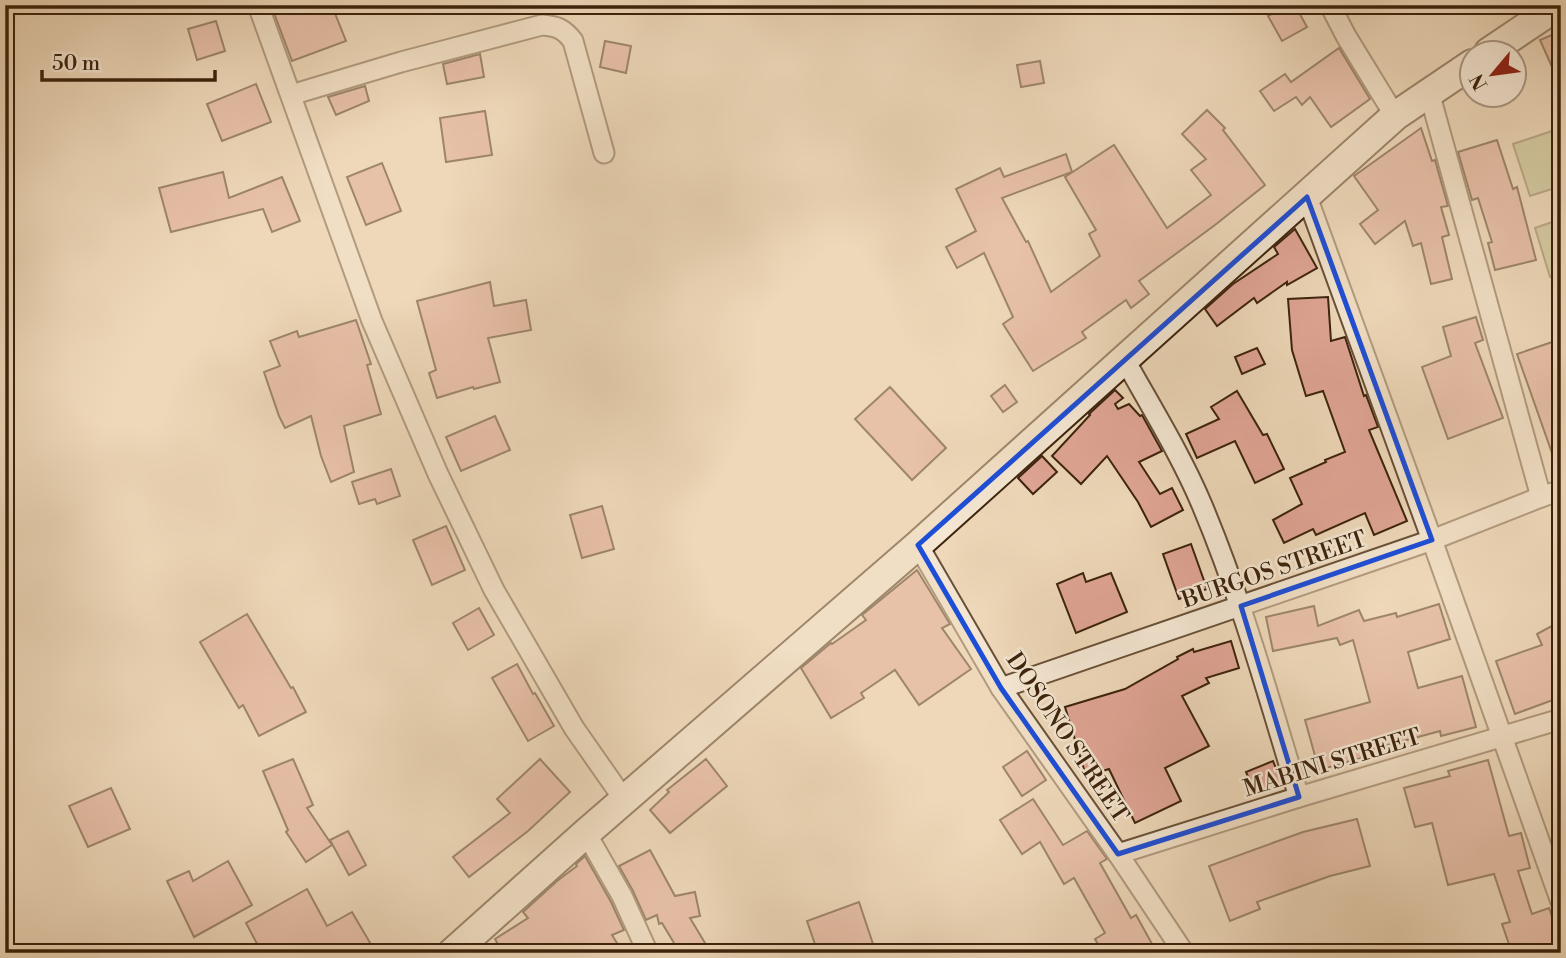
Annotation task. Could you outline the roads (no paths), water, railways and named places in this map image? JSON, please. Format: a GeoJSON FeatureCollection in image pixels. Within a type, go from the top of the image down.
{"type":"FeatureCollection","features":[{"type":"Feature","properties":{"kind":"main road"},"geometry":{"type":"LineString","coordinates":[[1510,38],[1559,5]]}},
{"type":"Feature","properties":{"kind":"main road"},"geometry":{"type":"LineString","coordinates":[[452,953],[918,545],[1395,116],[1458,73]]}},
{"type":"Feature","properties":{"kind":"street"},"geometry":{"type":"LineString","coordinates":[[258,5],[372,321],[438,474],[494,590],[574,728],[625,801]]}},
{"type":"Feature","properties":{"kind":"street"},"geometry":{"type":"LineString","coordinates":[[1330,5],[1395,116]]}},
{"type":"Feature","properties":{"kind":"street"},"geometry":{"type":"LineString","coordinates":[[291,95],[401,62],[542,25],[553,26],[562,29],[573,41],[604,153]]}},
{"type":"Feature","properties":{"kind":"street"},"geometry":{"type":"LineString","coordinates":[[1429,92],[1541,496]]}},
{"type":"Feature","properties":{"kind":"street"},"geometry":{"type":"LineString","coordinates":[[1307,197],[1561,902]]}},
{"type":"Feature","properties":{"kind":"street"},"geometry":{"type":"LineString","coordinates":[[1125,360],[1202,503],[1241,606],[1299,797]]}},
{"type":"Feature","properties":{"kind":"street","name":"BURGOS STREET"},"geometry":{"type":"LineString","coordinates":[[1002,688],[1432,540],[1561,490]]}},
{"type":"Feature","properties":{"kind":"street","name":"DOSONO STREET"},"geometry":{"type":"LineString","coordinates":[[918,545],[1002,688],[1184,953]]}},
{"type":"Feature","properties":{"kind":"street","name":"MABINI STREET"},"geometry":{"type":"LineString","coordinates":[[1118,854],[1561,719]]}},
{"type":"Feature","properties":{"kind":"street"},"geometry":{"type":"LineString","coordinates":[[586,833],[622,896],[648,953]]}}]}
